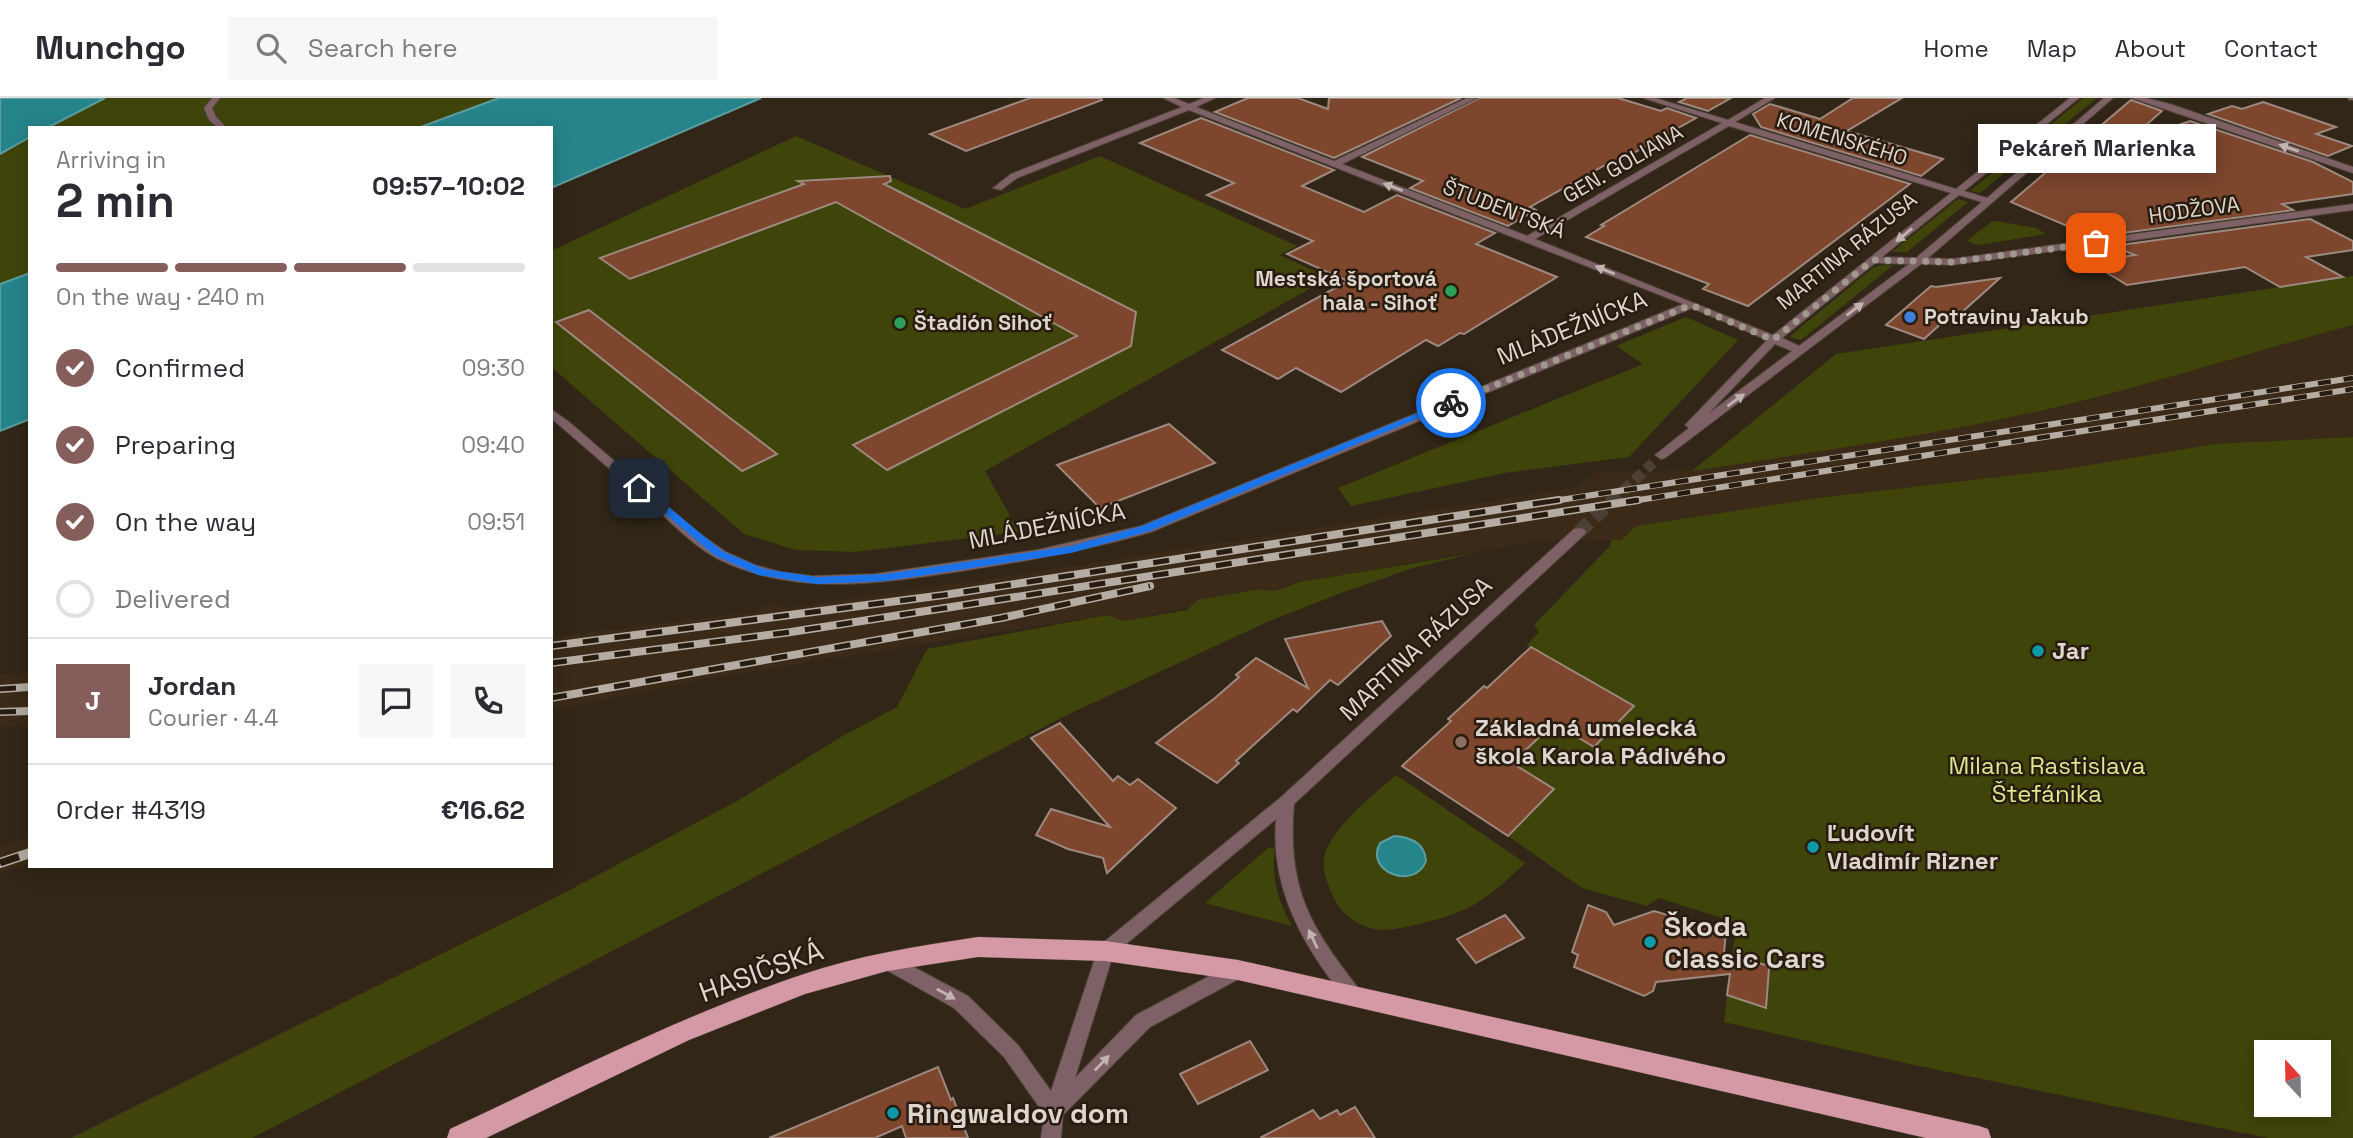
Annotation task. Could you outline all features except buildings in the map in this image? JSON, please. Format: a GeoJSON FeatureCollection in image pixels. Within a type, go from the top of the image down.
{"type":"FeatureCollection","features":[{"type":"Feature","properties":{"kind":"main road","name":"HASIČSKÁ"},"geometry":{"type":"LineString","coordinates":[[459,1138],[681,1032],[803,985],[887,961],[978,947],[1105,951],[1238,970],[1979,1138]]}},
{"type":"Feature","properties":{"kind":"street"},"geometry":{"type":"LineString","coordinates":[[216,98],[208,108],[212,118],[221,126]]}},
{"type":"Feature","properties":{"kind":"street","name":"ŠTUDENTSKÁ"},"geometry":{"type":"LineString","coordinates":[[1167,98],[1528,239],[1802,351]]}},
{"type":"Feature","properties":{"kind":"street"},"geometry":{"type":"LineString","coordinates":[[998,188],[1014,176],[1211,98]]}},
{"type":"Feature","properties":{"kind":"street"},"geometry":{"type":"LineString","coordinates":[[1334,164],[1474,98]]}},
{"type":"Feature","properties":{"kind":"street","name":"KOMENSKÉHO"},"geometry":{"type":"LineString","coordinates":[[1647,98],[1987,201]]}},
{"type":"Feature","properties":{"kind":"street","name":"GEN. GOLIANA"},"geometry":{"type":"LineString","coordinates":[[1528,239],[1771,98]]}},
{"type":"Feature","properties":{"kind":"street","name":"MARTINA RÁZUSA"},"geometry":{"type":"LineString","coordinates":[[2075,98],[1773,340],[1657,459],[1920,260],[2109,98]]}},
{"type":"Feature","properties":{"kind":"street"},"geometry":{"type":"LineString","coordinates":[[2136,98],[2167,106],[2353,170]]}},
{"type":"Feature","properties":{"kind":"street","name":"HODŽOVA"},"geometry":{"type":"LineString","coordinates":[[1873,260],[1952,262],[2353,207]]}},
{"type":"Feature","properties":{"kind":"street","name":"MLÁDEŽNÍCKA"},"geometry":{"type":"LineString","coordinates":[[553,414],[701,541],[738,563],[762,572],[791,578],[849,581],[886,578],[1071,550],[1146,529],[1691,305]]}},
{"type":"Feature","properties":{"kind":"street","name":"MARTINA RÁZUSA"},"geometry":{"type":"LineString","coordinates":[[1105,951],[1286,802],[1579,532]]}},
{"type":"Feature","properties":{"kind":"street"},"geometry":{"type":"LineString","coordinates":[[1286,802],[1283,847],[1294,901],[1320,953],[1353,995]]}},
{"type":"Feature","properties":{"kind":"street"},"geometry":{"type":"LineString","coordinates":[[1051,1138],[1054,1112],[1105,951]]}},
{"type":"Feature","properties":{"kind":"street"},"geometry":{"type":"LineString","coordinates":[[887,961],[961,1002],[1011,1051],[1054,1112]]}},
{"type":"Feature","properties":{"kind":"street"},"geometry":{"type":"LineString","coordinates":[[1054,1112],[1143,1021],[1238,970]]}},
{"type":"Feature","properties":{"kind":"shaded area"},"geometry":{"type":"Polygon","coordinates":[[[2353,276],[2353,437],[2215,444],[2066,469],[1818,498],[1636,526],[1621,540],[1541,541],[1300,582],[1280,590],[1123,621],[1107,615],[705,679],[553,711],[553,637],[755,612],[763,606],[777,604],[785,608],[1003,577],[1577,487],[1596,472],[1692,471],[1836,354],[2353,276]]]}},
{"type":"Feature","properties":{"kind":"shaded area"},"geometry":{"type":"Polygon","coordinates":[[[28,673],[28,726],[0,728],[0,674],[28,673]]]}},
{"type":"Feature","properties":{"kind":"shaded area"},"geometry":{"type":"Polygon","coordinates":[[[28,838],[28,864],[0,873],[0,847],[28,838]]]}},
{"type":"Feature","properties":{"kind":"green space"},"geometry":{"type":"Polygon","coordinates":[[[105,98],[499,98],[423,126],[51,126],[105,98]]]}},
{"type":"Feature","properties":{"kind":"green space"},"geometry":{"type":"Polygon","coordinates":[[[2083,98],[2097,98],[1980,193],[1970,191],[2083,98]]]}},
{"type":"Feature","properties":{"kind":"green space","name":"Štadión Sihoť"},"geometry":{"type":"Polygon","coordinates":[[[796,136],[965,209],[1100,156],[1297,246],[1280,255],[1329,278],[985,471],[1019,532],[855,552],[796,550],[744,534],[553,369],[553,250],[796,136]]]}},
{"type":"Feature","properties":{"kind":"green space"},"geometry":{"type":"Polygon","coordinates":[[[28,138],[28,274],[0,284],[0,154],[28,138]]]}},
{"type":"Feature","properties":{"kind":"green space"},"geometry":{"type":"Polygon","coordinates":[[[1958,199],[1968,202],[1907,252],[1892,252],[1958,199]]]}},
{"type":"Feature","properties":{"kind":"green space"},"geometry":{"type":"Polygon","coordinates":[[[1991,222],[2036,228],[2046,234],[1978,245],[1969,242],[1968,240],[1991,222]]]}},
{"type":"Feature","properties":{"kind":"green space"},"geometry":{"type":"Polygon","coordinates":[[[1888,264],[1892,266],[1801,340],[1789,337],[1874,267],[1888,264]]]}},
{"type":"Feature","properties":{"kind":"green space"},"geometry":{"type":"Polygon","coordinates":[[[2353,276],[2353,325],[2112,393],[2030,413],[1886,441],[1692,471],[1836,354],[2353,276]]]}},
{"type":"Feature","properties":{"kind":"green space"},"geometry":{"type":"Polygon","coordinates":[[[1686,317],[1738,340],[1629,457],[1505,473],[1351,506],[1338,488],[1643,364],[1616,346],[1686,317]]]}},
{"type":"Feature","properties":{"kind":"green space","name":"Milana Rastislava Štefánika"},"geometry":{"type":"Polygon","coordinates":[[[2353,437],[2353,1138],[2268,1138],[1914,1065],[1724,1022],[1727,995],[1766,1008],[1770,968],[1732,955],[1736,931],[1727,928],[1728,920],[1659,898],[1647,906],[1582,888],[1508,836],[1553,790],[1511,763],[1552,722],[1594,747],[1633,706],[1527,645],[1539,632],[1534,625],[1609,547],[1612,540],[1621,540],[1636,526],[1818,498],[2066,469],[2215,444],[2353,437]]]}},
{"type":"Feature","properties":{"kind":"green space"},"geometry":{"type":"Polygon","coordinates":[[[1476,553],[1413,568],[1265,623],[1069,714],[252,1138],[71,1138],[564,893],[739,800],[841,737],[897,707],[927,649],[1107,615],[1123,621],[1187,610],[1198,600],[1261,589],[1276,590],[1300,582],[1476,553]]]}},
{"type":"Feature","properties":{"kind":"green space"},"geometry":{"type":"Polygon","coordinates":[[[1396,775],[1525,863],[1482,900],[1449,916],[1383,930],[1369,928],[1355,921],[1343,912],[1328,884],[1324,872],[1325,854],[1345,822],[1396,775]]]}},
{"type":"Feature","properties":{"kind":"green space"},"geometry":{"type":"Polygon","coordinates":[[[1269,847],[1275,849],[1277,889],[1292,926],[1205,903],[1269,847]]]}},
{"type":"Feature","properties":{"kind":"water"},"geometry":{"type":"Polygon","coordinates":[[[0,98],[105,98],[51,126],[28,126],[28,138],[0,154],[0,98]]]}},
{"type":"Feature","properties":{"kind":"water"},"geometry":{"type":"Polygon","coordinates":[[[499,98],[761,98],[553,187],[553,126],[423,126],[499,98]]]}},
{"type":"Feature","properties":{"kind":"water"},"geometry":{"type":"Polygon","coordinates":[[[28,274],[28,420],[0,431],[0,284],[28,274]]]}},
{"type":"Feature","properties":{"kind":"water"},"geometry":{"type":"Polygon","coordinates":[[[1394,836],[1411,839],[1423,849],[1426,861],[1420,870],[1412,875],[1393,874],[1379,862],[1377,853],[1380,843],[1394,836]]]}},
{"type":"Feature","properties":{"kind":"tunnel"},"geometry":{"type":"LineString","coordinates":[[1611,502],[1653,463]]}},
{"type":"Feature","properties":{"kind":"tunnel"},"geometry":{"type":"LineString","coordinates":[[1579,532],[1613,500]]}},
{"type":"Feature","properties":{"kind":"railway"},"geometry":{"type":"LineString","coordinates":[[1547,502],[2353,378]]}},
{"type":"Feature","properties":{"kind":"railway"},"geometry":{"type":"LineString","coordinates":[[1626,502],[2353,389]]}},
{"type":"Feature","properties":{"kind":"railway"},"geometry":{"type":"LineString","coordinates":[[553,646],[944,595],[1559,500]]}},
{"type":"Feature","properties":{"kind":"railway"},"geometry":{"type":"LineString","coordinates":[[553,663],[791,632],[1638,500]]}},
{"type":"Feature","properties":{"kind":"railway"},"geometry":{"type":"LineString","coordinates":[[553,698],[1001,618],[1150,586]]}},
{"type":"Feature","properties":{"kind":"railway"},"geometry":{"type":"LineString","coordinates":[[0,689],[28,687]]}},
{"type":"Feature","properties":{"kind":"railway"},"geometry":{"type":"LineString","coordinates":[[0,712],[28,711]]}},
{"type":"Feature","properties":{"kind":"railway"},"geometry":{"type":"LineString","coordinates":[[0,863],[28,854]]}},
{"type":"Feature","properties":{"kind":"way so far"},"geometry":{"type":"LineString","coordinates":[[1451,403],[1691,305],[1773,340],[1873,260],[1952,262],[2096,243]]}},
{"type":"Feature","properties":{"kind":"place","name":"Pekáreň Marienka"},"geometry":{"type":"Point","coordinates":[2096,243]}},
{"type":"Feature","properties":{"kind":"place","name":"Mestská športová hala - Sihoť"},"geometry":{"type":"Point","coordinates":[1451,291]}},
{"type":"Feature","properties":{"kind":"place","name":"Potraviny Jakub"},"geometry":{"type":"Point","coordinates":[1910,317]}},
{"type":"Feature","properties":{"kind":"place","name":"Štadión Sihoť"},"geometry":{"type":"Point","coordinates":[900,323]}},
{"type":"Feature","properties":{"kind":"place","name":"Jar"},"geometry":{"type":"Point","coordinates":[2038,651]}},
{"type":"Feature","properties":{"kind":"place","name":"Základná umelecká škola Karola Pádivého"},"geometry":{"type":"Point","coordinates":[1461,742]}},
{"type":"Feature","properties":{"kind":"place","name":"Ľudovít Vladimír Rizner"},"geometry":{"type":"Point","coordinates":[1813,847]}},
{"type":"Feature","properties":{"kind":"place","name":"Škoda Classic Cars"},"geometry":{"type":"Point","coordinates":[1650,942]}},
{"type":"Feature","properties":{"kind":"place","name":"Ringwaldov dom"},"geometry":{"type":"Point","coordinates":[893,1113]}},
{"type":"Feature","properties":{"kind":"route"},"geometry":{"type":"LineString","coordinates":[[639,488],[718,553],[762,572],[817,581],[886,578],[1071,550],[1146,529],[1451,403]]}}]}
